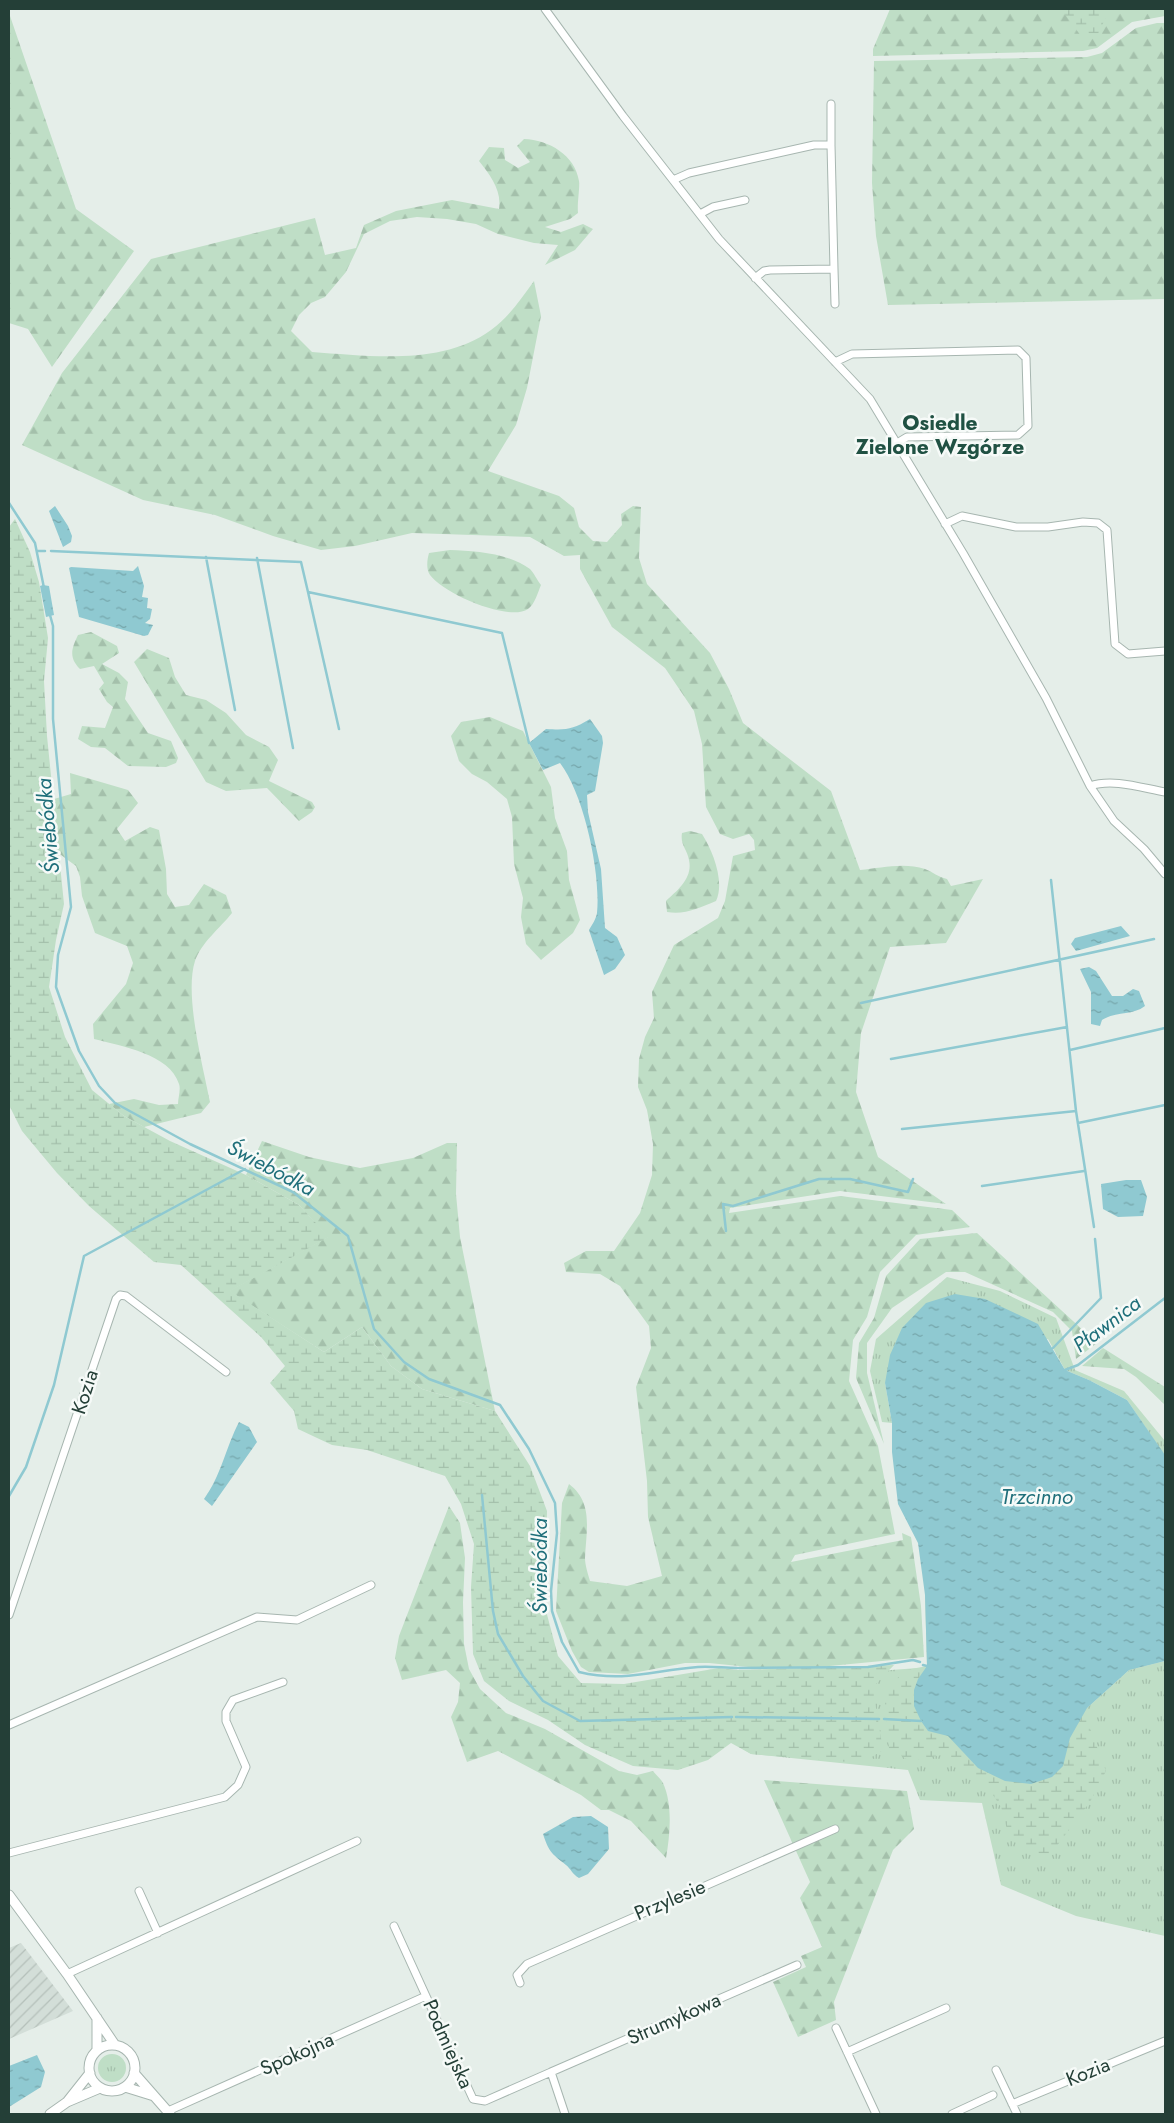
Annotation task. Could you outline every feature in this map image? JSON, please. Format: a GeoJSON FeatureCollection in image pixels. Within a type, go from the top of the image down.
{"type":"FeatureCollection","features":[{"type":"Feature","properties":{"kind":"street"},"geometry":{"type":"LineString","coordinates":[[545,9],[700,214],[756,278],[870,399],[946,524],[1046,698],[1090,786],[1114,821],[1144,849],[1165,874]]}},
{"type":"Feature","properties":{"kind":"street"},"geometry":{"type":"LineString","coordinates":[[831,104],[835,304]]}},
{"type":"Feature","properties":{"kind":"street"},"geometry":{"type":"LineString","coordinates":[[674,180],[688,173],[814,144],[831,145]]}},
{"type":"Feature","properties":{"kind":"street"},"geometry":{"type":"LineString","coordinates":[[700,214],[713,207],[745,200]]}},
{"type":"Feature","properties":{"kind":"street"},"geometry":{"type":"LineString","coordinates":[[756,278],[764,271],[770,270],[834,269]]}},
{"type":"Feature","properties":{"kind":"street"},"geometry":{"type":"LineString","coordinates":[[834,362],[852,354],[1008,350],[1018,350],[1026,358],[1028,426],[1018,435],[907,437],[897,443]]}},
{"type":"Feature","properties":{"kind":"street"},"geometry":{"type":"LineString","coordinates":[[946,524],[962,516],[1031,528],[1083,522],[1103,525],[1107,530],[1115,644],[1128,654],[1165,651]]}},
{"type":"Feature","properties":{"kind":"street"},"geometry":{"type":"LineString","coordinates":[[1090,786],[1099,783],[1114,784],[1165,792]]}},
{"type":"Feature","properties":{"kind":"street","name":"Kozia"},"geometry":{"type":"LineString","coordinates":[[9,1615],[116,1299],[120,1295],[126,1296],[226,1372]]}},
{"type":"Feature","properties":{"kind":"street"},"geometry":{"type":"LineString","coordinates":[[9,1725],[257,1617],[297,1620],[371,1585]]}},
{"type":"Feature","properties":{"kind":"street"},"geometry":{"type":"LineString","coordinates":[[9,1853],[224,1797],[238,1785],[246,1767],[226,1721],[226,1712],[233,1700],[284,1682]]}},
{"type":"Feature","properties":{"kind":"street","name":"Przylesie"},"geometry":{"type":"LineString","coordinates":[[520,1983],[517,1975],[527,1964],[836,1828]]}},
{"type":"Feature","properties":{"kind":"street"},"geometry":{"type":"LineString","coordinates":[[67,1974],[357,1841]]}},
{"type":"Feature","properties":{"kind":"street"},"geometry":{"type":"LineString","coordinates":[[139,1891],[158,1932]]}},
{"type":"Feature","properties":{"kind":"street"},"geometry":{"type":"LineString","coordinates":[[9,1895],[67,1974],[115,2045]]}},
{"type":"Feature","properties":{"kind":"street","name":"Podmiejska"},"geometry":{"type":"LineString","coordinates":[[394,1926],[473,2099],[485,2101],[552,2072]]}},
{"type":"Feature","properties":{"kind":"street","name":"Strumykowa"},"geometry":{"type":"LineString","coordinates":[[552,2072],[797,1965]]}},
{"type":"Feature","properties":{"kind":"street","name":"Spokojna"},"geometry":{"type":"LineString","coordinates":[[169,2113],[426,1996]]}},
{"type":"Feature","properties":{"kind":"street"},"geometry":{"type":"LineString","coordinates":[[847,2052],[946,2008]]}},
{"type":"Feature","properties":{"kind":"street"},"geometry":{"type":"LineString","coordinates":[[97,2018],[97,2050]]}},
{"type":"Feature","properties":{"kind":"street"},"geometry":{"type":"LineString","coordinates":[[836,2028],[876,2114]]}},
{"type":"Feature","properties":{"kind":"street","name":"Kozia"},"geometry":{"type":"LineString","coordinates":[[1012,2104],[1165,2041]]}},
{"type":"Feature","properties":{"kind":"street"},"geometry":{"type":"LineString","coordinates":[[154,2096],[125,2087],[112,2091],[100,2088],[93,2081],[90,2073],[90,2061],[97,2050],[105,2046],[115,2045],[124,2049],[132,2057],[134,2073],[169,2113]]}},
{"type":"Feature","properties":{"kind":"street"},"geometry":{"type":"LineString","coordinates":[[996,2070],[1016,2114]]}},
{"type":"Feature","properties":{"kind":"street"},"geometry":{"type":"LineString","coordinates":[[552,2072],[565,2114]]}},
{"type":"Feature","properties":{"kind":"street"},"geometry":{"type":"LineString","coordinates":[[50,2114],[66,2102],[90,2073]]}},
{"type":"Feature","properties":{"kind":"street"},"geometry":{"type":"LineString","coordinates":[[125,2087],[134,2073]]}},
{"type":"Feature","properties":{"kind":"street"},"geometry":{"type":"LineString","coordinates":[[66,2102],[100,2088]]}},
{"type":"Feature","properties":{"kind":"street"},"geometry":{"type":"LineString","coordinates":[[952,2114],[994,2096]]}},
{"type":"Feature","properties":{"kind":"shaded area"},"geometry":{"type":"Polygon","coordinates":[[[21,1943],[73,2011],[9,2039],[9,1948],[21,1943]]]}},
{"type":"Feature","properties":{"kind":"green space"},"geometry":{"type":"Polygon","coordinates":[[[890,9],[1165,9],[1165,16],[1132,22],[1097,48],[1083,51],[873,56],[873,49],[890,9]]]}},
{"type":"Feature","properties":{"kind":"green space"},"geometry":{"type":"Polygon","coordinates":[[[1061,9],[1107,9],[1107,15],[1097,36],[1081,36],[1061,9]]]}},
{"type":"Feature","properties":{"kind":"green space"},"geometry":{"type":"Polygon","coordinates":[[[9,13],[76,209],[134,251],[52,367],[28,329],[9,323],[9,13]]]}},
{"type":"Feature","properties":{"kind":"green space"},"geometry":{"type":"Polygon","coordinates":[[[1165,23],[1165,299],[888,305],[876,236],[872,183],[874,61],[1087,57],[1102,53],[1136,28],[1165,23]]]}},
{"type":"Feature","properties":{"kind":"green space"},"geometry":{"type":"Polygon","coordinates":[[[524,139],[543,142],[551,146],[566,157],[577,172],[579,181],[578,213],[570,219],[545,227],[561,232],[583,224],[593,229],[575,250],[545,265],[558,245],[534,243],[498,234],[476,224],[447,219],[417,217],[390,221],[364,234],[346,272],[325,297],[311,303],[299,315],[291,331],[312,352],[381,356],[428,354],[451,349],[472,341],[491,330],[509,314],[534,281],[541,316],[527,388],[516,425],[488,471],[559,496],[574,508],[579,527],[593,541],[607,542],[622,525],[621,514],[633,506],[641,507],[639,558],[647,584],[710,653],[729,689],[743,723],[831,791],[860,870],[892,866],[917,867],[947,879],[951,886],[983,879],[946,943],[890,947],[861,1033],[856,1092],[878,1157],[946,1204],[840,1191],[730,1208],[729,1213],[840,1196],[952,1210],[970,1227],[916,1235],[880,1272],[867,1317],[853,1340],[849,1381],[878,1446],[895,1534],[795,1555],[791,1562],[903,1540],[902,1533],[911,1537],[921,1606],[924,1657],[819,1667],[749,1667],[685,1663],[628,1674],[589,1672],[581,1667],[572,1651],[556,1611],[562,1503],[569,1484],[582,1500],[587,1518],[585,1561],[590,1581],[627,1586],[662,1576],[648,1517],[647,1481],[636,1387],[651,1348],[649,1326],[620,1286],[600,1274],[566,1272],[564,1263],[586,1251],[614,1251],[640,1213],[652,1175],[653,1144],[647,1110],[638,1087],[639,1059],[645,1037],[654,1018],[652,992],[674,945],[718,918],[725,901],[733,856],[755,850],[754,840],[749,834],[733,839],[720,834],[706,807],[702,744],[694,711],[665,668],[612,627],[580,569],[580,555],[564,556],[530,537],[412,533],[355,546],[321,550],[273,536],[215,515],[143,500],[22,445],[62,373],[151,259],[315,218],[325,255],[356,248],[364,225],[396,211],[452,200],[499,209],[497,189],[479,161],[489,147],[504,148],[505,160],[518,168],[530,162],[517,146],[524,139]]]}},
{"type":"Feature","properties":{"kind":"green space"},"geometry":{"type":"Polygon","coordinates":[[[15,519],[30,552],[39,582],[48,638],[44,681],[47,736],[64,904],[49,987],[65,1037],[92,1090],[124,1116],[170,1141],[246,1175],[299,1205],[329,1237],[230,1291],[324,1352],[362,1327],[391,1366],[422,1389],[495,1411],[530,1466],[547,1511],[545,1607],[558,1656],[581,1683],[624,1684],[719,1668],[738,1670],[894,1665],[876,1684],[874,1696],[883,1750],[862,1763],[751,1754],[731,1743],[708,1760],[678,1770],[633,1766],[585,1745],[548,1720],[509,1701],[484,1681],[473,1654],[471,1587],[474,1544],[461,1504],[445,1476],[367,1450],[332,1445],[298,1429],[294,1411],[270,1383],[285,1366],[261,1337],[181,1265],[154,1262],[89,1206],[57,1173],[22,1131],[9,1105],[9,527],[15,519]]]}},
{"type":"Feature","properties":{"kind":"green space"},"geometry":{"type":"Polygon","coordinates":[[[450,550],[481,552],[502,556],[530,569],[541,585],[533,604],[528,609],[519,612],[507,612],[477,604],[449,590],[430,575],[427,564],[429,553],[450,550]]]}},
{"type":"Feature","properties":{"kind":"green space"},"geometry":{"type":"Polygon","coordinates":[[[91,632],[117,646],[119,653],[102,664],[119,673],[128,682],[125,699],[148,733],[171,741],[178,758],[176,763],[166,767],[128,766],[105,748],[91,747],[78,739],[82,726],[105,728],[113,707],[107,702],[99,689],[104,683],[94,666],[80,669],[74,660],[72,652],[78,635],[91,632]]]}},
{"type":"Feature","properties":{"kind":"green space"},"geometry":{"type":"Polygon","coordinates":[[[147,649],[169,658],[175,677],[186,695],[206,700],[226,713],[246,735],[269,747],[278,760],[269,781],[312,802],[315,807],[312,812],[299,821],[267,788],[226,791],[206,782],[134,662],[147,649]]]}},
{"type":"Feature","properties":{"kind":"green space"},"geometry":{"type":"Polygon","coordinates":[[[490,717],[523,731],[551,787],[555,818],[567,851],[569,880],[580,920],[573,933],[541,960],[526,944],[521,917],[523,898],[514,864],[512,817],[507,799],[487,782],[472,774],[459,761],[451,736],[461,722],[490,717]]]}},
{"type":"Feature","properties":{"kind":"green space"},"geometry":{"type":"Polygon","coordinates":[[[70,773],[128,790],[138,803],[117,829],[125,841],[150,827],[159,830],[166,869],[167,894],[175,907],[189,905],[204,884],[226,895],[232,913],[198,954],[192,975],[193,1011],[210,1102],[201,1113],[144,1127],[124,1116],[109,1104],[134,1099],[159,1105],[178,1104],[180,1086],[174,1074],[166,1065],[155,1058],[130,1048],[94,1039],[93,1024],[126,984],[133,963],[127,946],[95,933],[82,896],[80,877],[76,866],[57,852],[54,799],[71,794],[70,773]]]}},
{"type":"Feature","properties":{"kind":"green space"},"geometry":{"type":"Polygon","coordinates":[[[690,831],[702,834],[714,858],[719,885],[716,901],[686,912],[667,912],[666,901],[684,883],[689,872],[689,860],[683,844],[682,833],[690,831]]]}},
{"type":"Feature","properties":{"kind":"green space"},"geometry":{"type":"Polygon","coordinates":[[[262,1141],[309,1157],[360,1168],[413,1158],[447,1143],[457,1143],[456,1194],[460,1237],[495,1411],[422,1389],[391,1366],[362,1327],[324,1352],[229,1291],[328,1237],[299,1205],[246,1175],[262,1141]]]}},
{"type":"Feature","properties":{"kind":"green space"},"geometry":{"type":"Polygon","coordinates":[[[977,1233],[1097,1343],[1076,1359],[1072,1331],[1053,1312],[965,1272],[946,1272],[892,1308],[867,1343],[867,1373],[884,1444],[856,1378],[859,1343],[874,1318],[886,1276],[920,1239],[977,1233]]]}},
{"type":"Feature","properties":{"kind":"green space"},"geometry":{"type":"Polygon","coordinates":[[[947,1277],[1000,1291],[1056,1318],[1075,1370],[1124,1391],[1165,1441],[1165,1456],[1127,1400],[1065,1370],[1048,1339],[885,1383],[892,1423],[882,1422],[870,1371],[876,1339],[947,1277]]]}},
{"type":"Feature","properties":{"kind":"green space"},"geometry":{"type":"Polygon","coordinates":[[[1103,1348],[1165,1387],[1165,1405],[1136,1377],[1124,1369],[1082,1366],[1103,1348]]]}},
{"type":"Feature","properties":{"kind":"green space"},"geometry":{"type":"Polygon","coordinates":[[[449,1506],[460,1523],[465,1558],[464,1644],[469,1669],[480,1689],[506,1713],[545,1729],[619,1771],[637,1775],[653,1771],[663,1783],[668,1801],[669,1830],[666,1858],[631,1821],[609,1810],[601,1810],[581,1795],[498,1751],[467,1762],[451,1717],[458,1702],[460,1683],[446,1670],[402,1680],[395,1658],[399,1636],[449,1506]]]}},
{"type":"Feature","properties":{"kind":"green space"},"geometry":{"type":"Polygon","coordinates":[[[925,1595],[1085,1676],[1165,1661],[1129,1670],[1087,1708],[1086,1718],[1106,1771],[1090,1802],[1050,1855],[1026,1852],[1008,1833],[1001,1807],[989,1789],[964,1768],[942,1755],[910,1761],[889,1749],[884,1691],[906,1670],[927,1666],[925,1595]]]}},
{"type":"Feature","properties":{"kind":"green space"},"geometry":{"type":"Polygon","coordinates":[[[1165,1661],[1165,1936],[1076,1916],[1001,1885],[982,1803],[920,1800],[908,1770],[751,1754],[732,1742],[864,1672],[918,1668],[1087,1708],[1129,1670],[1165,1661]]]}},
{"type":"Feature","properties":{"kind":"green space"},"geometry":{"type":"Polygon","coordinates":[[[764,1780],[907,1791],[914,1829],[893,1850],[834,2002],[836,2020],[798,2037],[773,1982],[806,1967],[801,1956],[822,1947],[800,1898],[810,1882],[764,1780]]]}},
{"type":"Feature","properties":{"kind":"green space"},"geometry":{"type":"Polygon","coordinates":[[[112,2054],[122,2058],[126,2068],[122,2078],[112,2082],[102,2078],[98,2068],[102,2058],[112,2054]]]}},
{"type":"Feature","properties":{"kind":"water"},"geometry":{"type":"Polygon","coordinates":[[[55,506],[72,536],[71,542],[63,547],[49,511],[55,506]]]}},
{"type":"Feature","properties":{"kind":"water"},"geometry":{"type":"Polygon","coordinates":[[[138,566],[144,586],[142,597],[148,598],[147,608],[152,609],[150,619],[145,623],[153,625],[148,635],[144,636],[79,617],[69,568],[133,571],[138,566]]]}},
{"type":"Feature","properties":{"kind":"water"},"geometry":{"type":"Polygon","coordinates":[[[40,586],[49,586],[54,615],[46,617],[40,586]]]}},
{"type":"Feature","properties":{"kind":"water"},"geometry":{"type":"Polygon","coordinates":[[[590,719],[602,736],[603,743],[595,791],[587,795],[588,812],[601,869],[605,928],[617,937],[625,955],[615,969],[604,975],[589,930],[597,913],[598,897],[593,857],[583,814],[569,777],[560,763],[543,770],[529,743],[546,729],[569,728],[590,719]]]}},
{"type":"Feature","properties":{"kind":"water"},"geometry":{"type":"Polygon","coordinates":[[[1121,926],[1130,936],[1076,951],[1071,944],[1075,938],[1121,926]]]}},
{"type":"Feature","properties":{"kind":"water"},"geometry":{"type":"Polygon","coordinates":[[[1089,967],[1096,971],[1112,996],[1123,996],[1133,989],[1139,991],[1145,1006],[1135,1011],[1107,1017],[1102,1020],[1100,1026],[1091,1024],[1091,992],[1080,969],[1089,967]]]}},
{"type":"Feature","properties":{"kind":"water"},"geometry":{"type":"Polygon","coordinates":[[[1141,1180],[1147,1197],[1143,1216],[1118,1217],[1103,1209],[1101,1184],[1141,1180]]]}},
{"type":"Feature","properties":{"kind":"water","name":"Trzcinno"},"geometry":{"type":"Polygon","coordinates":[[[955,1294],[985,1299],[1038,1324],[1065,1370],[1127,1400],[1165,1455],[1165,1661],[1129,1670],[1087,1708],[1070,1738],[1063,1766],[1052,1777],[1031,1784],[1005,1781],[978,1768],[948,1736],[928,1731],[914,1706],[914,1690],[918,1679],[927,1666],[925,1595],[918,1543],[898,1504],[892,1452],[892,1423],[885,1383],[890,1355],[902,1328],[926,1303],[955,1294]]]}},
{"type":"Feature","properties":{"kind":"water"},"geometry":{"type":"Polygon","coordinates":[[[239,1422],[249,1427],[257,1442],[212,1506],[204,1499],[215,1481],[239,1422]]]}},
{"type":"Feature","properties":{"kind":"water"},"geometry":{"type":"Polygon","coordinates":[[[591,1816],[608,1827],[609,1849],[588,1874],[579,1878],[551,1852],[543,1834],[573,1817],[591,1816]]]}},
{"type":"Feature","properties":{"kind":"water"},"geometry":{"type":"Polygon","coordinates":[[[37,2055],[45,2072],[41,2087],[9,2107],[9,2066],[37,2055]]]}},
{"type":"Feature","properties":{"kind":"waterway","name":"Świebódka"},"geometry":{"type":"LineString","coordinates":[[9,503],[35,543],[44,588]]}},
{"type":"Feature","properties":{"kind":"waterway"},"geometry":{"type":"LineString","coordinates":[[37,551],[45,551]]}},
{"type":"Feature","properties":{"kind":"waterway"},"geometry":{"type":"LineString","coordinates":[[51,551],[301,562],[308,592],[502,633],[529,743]]}},
{"type":"Feature","properties":{"kind":"waterway"},"geometry":{"type":"LineString","coordinates":[[206,557],[235,710]]}},
{"type":"Feature","properties":{"kind":"waterway"},"geometry":{"type":"LineString","coordinates":[[257,558],[293,748]]}},
{"type":"Feature","properties":{"kind":"waterway"},"geometry":{"type":"LineString","coordinates":[[308,592],[339,729]]}},
{"type":"Feature","properties":{"kind":"waterway","name":"Świebódka"},"geometry":{"type":"LineString","coordinates":[[50,615],[53,626],[53,719],[71,907],[58,955],[56,987],[79,1051],[99,1086],[115,1103],[190,1144],[293,1192],[348,1236],[374,1329],[404,1362],[429,1379],[500,1405],[529,1449],[555,1503],[557,1533],[551,1591],[552,1611],[562,1642],[579,1672],[596,1675],[625,1676],[698,1667],[737,1668]]}},
{"type":"Feature","properties":{"kind":"waterway"},"geometry":{"type":"LineString","coordinates":[[1051,880],[1076,1111],[1094,1227]]}},
{"type":"Feature","properties":{"kind":"waterway"},"geometry":{"type":"LineString","coordinates":[[861,1003],[1154,939]]}},
{"type":"Feature","properties":{"kind":"waterway"},"geometry":{"type":"LineString","coordinates":[[891,1059],[1067,1027]]}},
{"type":"Feature","properties":{"kind":"waterway"},"geometry":{"type":"LineString","coordinates":[[1070,1050],[1165,1028]]}},
{"type":"Feature","properties":{"kind":"waterway"},"geometry":{"type":"LineString","coordinates":[[1078,1123],[1165,1105]]}},
{"type":"Feature","properties":{"kind":"waterway"},"geometry":{"type":"LineString","coordinates":[[902,1129],[1076,1111]]}},
{"type":"Feature","properties":{"kind":"waterway"},"geometry":{"type":"LineString","coordinates":[[9,1496],[26,1467],[54,1385],[84,1256],[245,1169]]}},
{"type":"Feature","properties":{"kind":"waterway"},"geometry":{"type":"LineString","coordinates":[[982,1186],[1084,1171]]}},
{"type":"Feature","properties":{"kind":"waterway"},"geometry":{"type":"LineString","coordinates":[[726,1231],[723,1204],[733,1206],[819,1179],[850,1179],[908,1192],[913,1179]]}},
{"type":"Feature","properties":{"kind":"waterway"},"geometry":{"type":"LineString","coordinates":[[1053,1348],[1101,1298],[1095,1239]]}},
{"type":"Feature","properties":{"kind":"waterway","name":"Pławnica"},"geometry":{"type":"LineString","coordinates":[[1065,1370],[1078,1365],[1165,1298]]}},
{"type":"Feature","properties":{"kind":"waterway"},"geometry":{"type":"LineString","coordinates":[[482,1495],[493,1611],[498,1634],[523,1676],[543,1701],[580,1721],[732,1717]]}},
{"type":"Feature","properties":{"kind":"waterway","name":"Świebódka"},"geometry":{"type":"LineString","coordinates":[[739,1668],[868,1667],[913,1660],[920,1662]]}},
{"type":"Feature","properties":{"kind":"waterway","name":"Świebódka"},"geometry":{"type":"LineString","coordinates":[[923,1665],[927,1666]]}},
{"type":"Feature","properties":{"kind":"waterway"},"geometry":{"type":"LineString","coordinates":[[736,1717],[879,1719]]}},
{"type":"Feature","properties":{"kind":"waterway"},"geometry":{"type":"LineString","coordinates":[[884,1719],[921,1721]]}},
{"type":"Feature","properties":{"kind":"district","name":"Osiedle Zielone Wzgórze"},"geometry":{"type":"Point","coordinates":[940,435]}}]}
